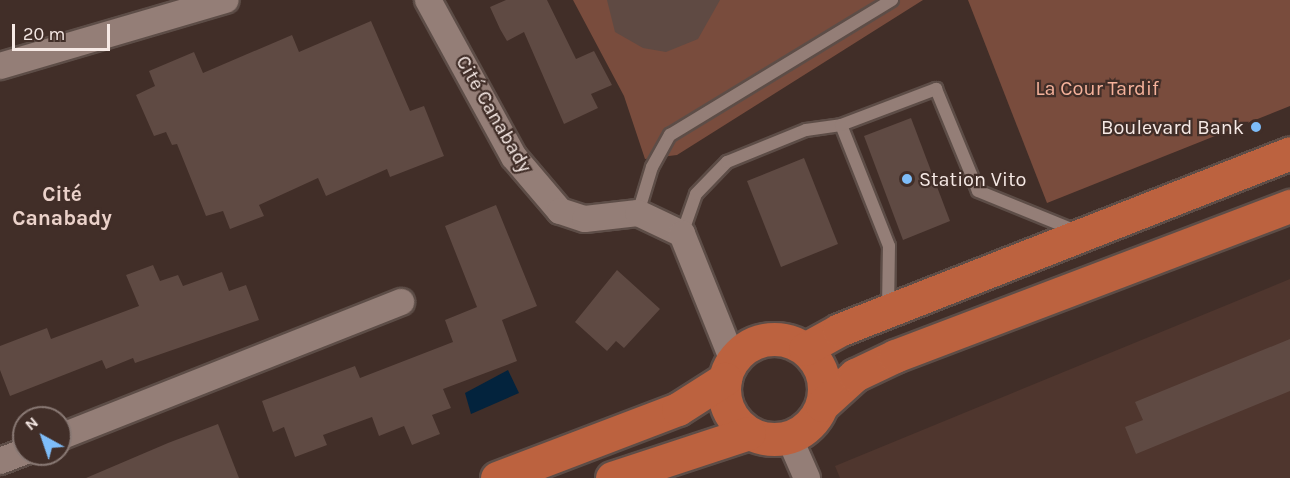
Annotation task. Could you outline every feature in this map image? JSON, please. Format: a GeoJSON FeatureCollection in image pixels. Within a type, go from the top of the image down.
{"type":"FeatureCollection","features":[{"type":"Feature","properties":{"kind":"main road"},"geometry":{"type":"LineString","coordinates":[[497,478],[678,409],[766,340],[805,349],[888,311],[1290,153]]}},
{"type":"Feature","properties":{"kind":"main road"},"geometry":{"type":"LineString","coordinates":[[612,478],[749,433],[789,437],[809,425],[822,405],[855,375],[895,356],[1290,206]]}},
{"type":"Feature","properties":{"kind":"main road"},"geometry":{"type":"LineString","coordinates":[[805,349],[822,374],[822,405]]}},
{"type":"Feature","properties":{"kind":"main road"},"geometry":{"type":"LineString","coordinates":[[729,370],[728,410],[749,433]]}},
{"type":"Feature","properties":{"kind":"street"},"geometry":{"type":"LineString","coordinates":[[0,66],[226,0]]}},
{"type":"Feature","properties":{"kind":"street","name":"Cité Canabady"},"geometry":{"type":"LineString","coordinates":[[428,0],[514,157],[539,190],[572,218],[638,213],[682,234]]}},
{"type":"Feature","properties":{"kind":"street"},"geometry":{"type":"LineString","coordinates":[[682,234],[729,370]]}},
{"type":"Feature","properties":{"kind":"street"},"geometry":{"type":"LineString","coordinates":[[72,432],[401,302]]}},
{"type":"Feature","properties":{"kind":"street"},"geometry":{"type":"LineString","coordinates":[[789,437],[807,478]]}},
{"type":"Feature","properties":{"kind":"lane"},"geometry":{"type":"LineString","coordinates":[[638,213],[652,167],[670,135],[892,0]]}},
{"type":"Feature","properties":{"kind":"lane"},"geometry":{"type":"LineString","coordinates":[[682,234],[696,194],[727,162],[806,130],[841,125],[936,89],[978,191],[1083,234]]}},
{"type":"Feature","properties":{"kind":"lane"},"geometry":{"type":"LineString","coordinates":[[841,125],[889,246],[888,311]]}},
{"type":"Feature","properties":{"kind":"shaded area"},"geometry":{"type":"Polygon","coordinates":[[[1290,279],[1290,478],[840,478],[835,466],[1290,279]]]}},
{"type":"Feature","properties":{"kind":"green space"},"geometry":{"type":"Polygon","coordinates":[[[573,0],[923,0],[677,155],[645,159],[624,96],[573,0]]]}},
{"type":"Feature","properties":{"kind":"green space","name":"La Cour Tardif"},"geometry":{"type":"Polygon","coordinates":[[[968,0],[1290,0],[1290,106],[1047,203],[968,0]]]}},
{"type":"Feature","properties":{"kind":"water"},"geometry":{"type":"Polygon","coordinates":[[[508,370],[519,393],[471,414],[465,393],[508,370]]]}},
{"type":"Feature","properties":{"kind":"building"},"geometry":{"type":"Polygon","coordinates":[[[506,0],[547,0],[576,59],[594,51],[612,85],[591,94],[598,108],[564,124],[524,32],[507,41],[500,29],[490,7],[506,0]]]}},
{"type":"Feature","properties":{"kind":"building"},"geometry":{"type":"Polygon","coordinates":[[[607,0],[720,0],[698,39],[666,52],[643,48],[615,32],[607,0]]]}},
{"type":"Feature","properties":{"kind":"building"},"geometry":{"type":"Polygon","coordinates":[[[371,21],[410,111],[424,106],[444,156],[390,177],[387,169],[326,196],[318,178],[259,205],[264,216],[230,229],[223,211],[206,216],[177,144],[172,145],[166,132],[154,136],[136,95],[155,86],[149,71],[194,52],[203,73],[292,35],[299,52],[371,21]]]}},
{"type":"Feature","properties":{"kind":"building"},"geometry":{"type":"Polygon","coordinates":[[[911,118],[950,221],[903,240],[864,136],[911,118]]]}},
{"type":"Feature","properties":{"kind":"building"},"geometry":{"type":"Polygon","coordinates":[[[804,158],[838,244],[781,267],[747,181],[804,158]]]}},
{"type":"Feature","properties":{"kind":"building"},"geometry":{"type":"Polygon","coordinates":[[[496,205],[537,306],[502,320],[517,361],[443,389],[451,408],[432,415],[440,434],[412,445],[404,426],[379,436],[372,417],[323,435],[327,445],[295,457],[284,427],[273,432],[262,401],[355,366],[360,378],[453,342],[445,320],[477,307],[445,226],[496,205]]]}},
{"type":"Feature","properties":{"kind":"building"},"geometry":{"type":"Polygon","coordinates":[[[153,265],[160,281],[178,275],[183,286],[222,272],[229,291],[246,285],[259,320],[135,363],[133,358],[106,369],[102,360],[10,396],[0,370],[0,346],[47,328],[51,339],[139,306],[126,275],[153,265]]]}},
{"type":"Feature","properties":{"kind":"building"},"geometry":{"type":"Polygon","coordinates":[[[617,270],[660,309],[624,348],[616,341],[607,351],[575,322],[617,270]]]}},
{"type":"Feature","properties":{"kind":"building"},"geometry":{"type":"Polygon","coordinates":[[[1290,339],[1290,391],[1136,454],[1125,427],[1143,420],[1135,402],[1290,339]]]}},
{"type":"Feature","properties":{"kind":"building"},"geometry":{"type":"Polygon","coordinates":[[[218,424],[239,478],[86,478],[168,443],[218,424]]]}},
{"type":"Feature","properties":{"kind":"place","name":"Boulevard Bank"},"geometry":{"type":"Point","coordinates":[1256,127]}},
{"type":"Feature","properties":{"kind":"place","name":"Station Vito"},"geometry":{"type":"Point","coordinates":[907,179]}},
{"type":"Feature","properties":{"kind":"district","name":"Cité Canabady"},"geometry":{"type":"Point","coordinates":[62,206]}}]}
